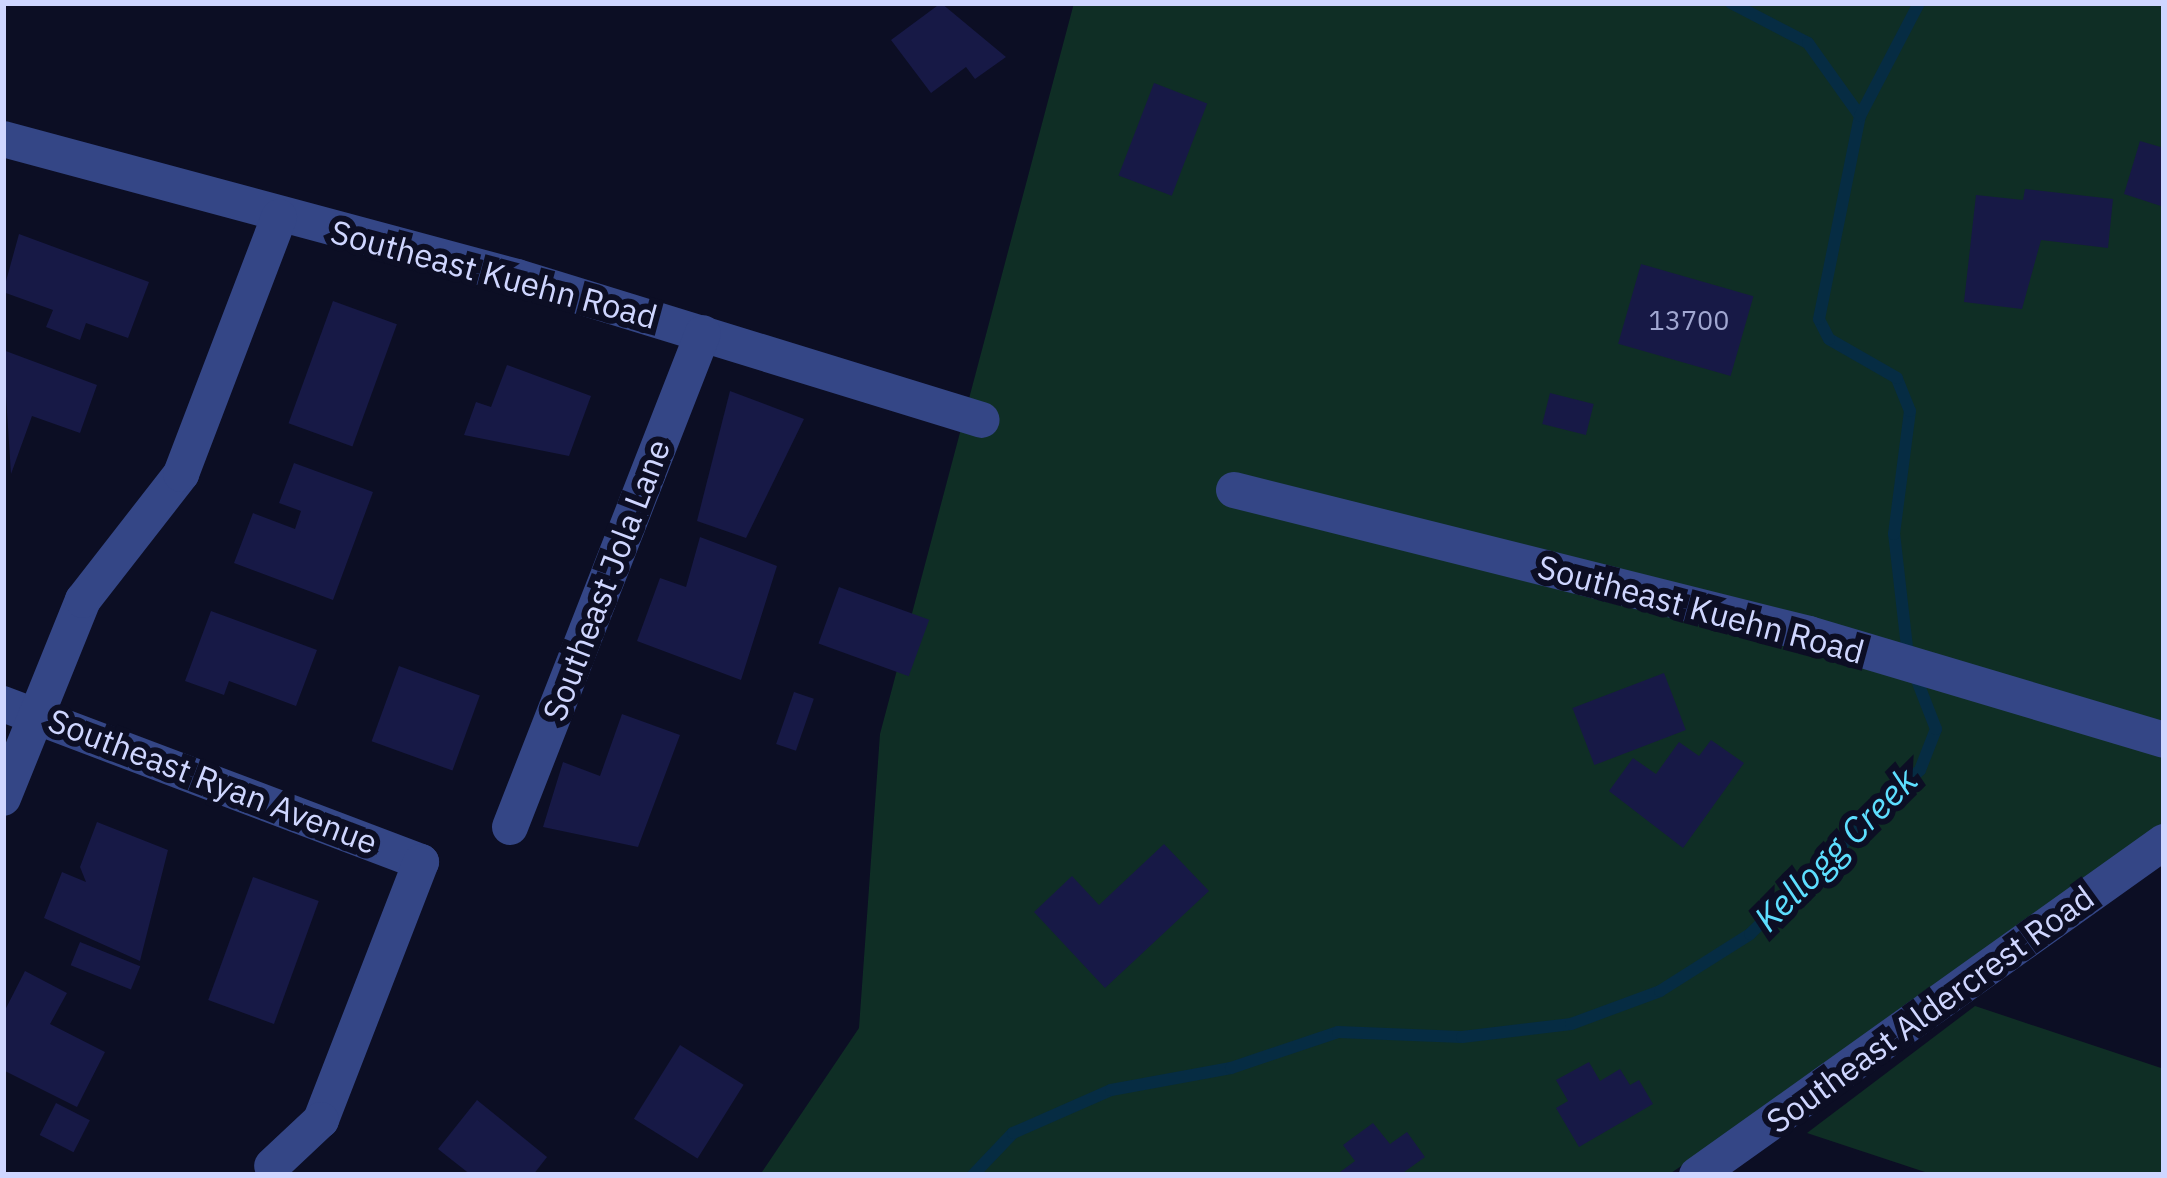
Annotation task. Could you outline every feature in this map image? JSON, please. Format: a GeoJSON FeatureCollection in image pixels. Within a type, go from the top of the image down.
{"type":"FeatureCollection","features":[{"type":"Feature","properties":{"kind":"street","name":"Southeast Kuehn Road"},"geometry":{"type":"LineString","coordinates":[[3,139],[703,333],[981,420]]}},
{"type":"Feature","properties":{"kind":"street"},"geometry":{"type":"LineString","coordinates":[[3,798],[19,708],[83,600],[181,474],[279,217]]}},
{"type":"Feature","properties":{"kind":"street","name":"Southeast Jola Lane"},"geometry":{"type":"LineString","coordinates":[[510,827],[703,333]]}},
{"type":"Feature","properties":{"kind":"street","name":"Southeast Kuehn Road"},"geometry":{"type":"LineString","coordinates":[[1234,490],[1809,634],[2164,740]]}},
{"type":"Feature","properties":{"kind":"street","name":"Southeast Ryan Avenue"},"geometry":{"type":"LineString","coordinates":[[19,708],[421,862],[321,1120],[272,1166]]}},
{"type":"Feature","properties":{"kind":"street","name":"Southeast Aldercrest Road"},"geometry":{"type":"LineString","coordinates":[[1696,1175],[2164,842]]}},
{"type":"Feature","properties":{"kind":"green space"},"geometry":{"type":"Polygon","coordinates":[[[1074,3],[2164,3],[2164,838],[1668,1175],[760,1175],[859,1028],[880,734],[1074,3]]]}},
{"type":"Feature","properties":{"kind":"green space"},"geometry":{"type":"Polygon","coordinates":[[[1975,1006],[2164,1069],[2164,1175],[1934,1175],[1807,1133],[1975,1006]]]}},
{"type":"Feature","properties":{"kind":"building"},"geometry":{"type":"Polygon","coordinates":[[[941,3],[1006,57],[975,79],[966,67],[931,93],[891,40],[941,3]]]}},
{"type":"Feature","properties":{"kind":"building"},"geometry":{"type":"Polygon","coordinates":[[[1154,83],[1207,103],[1172,196],[1119,175],[1154,83]]]}},
{"type":"Feature","properties":{"kind":"building"},"geometry":{"type":"Polygon","coordinates":[[[2140,141],[2164,148],[2164,207],[2124,194],[2140,141]]]}},
{"type":"Feature","properties":{"kind":"building"},"geometry":{"type":"Polygon","coordinates":[[[2025,189],[2113,199],[2108,248],[2041,240],[2022,309],[1964,302],[1976,195],[2023,200],[2025,189]]]}},
{"type":"Feature","properties":{"kind":"building"},"geometry":{"type":"Polygon","coordinates":[[[19,234],[149,282],[128,338],[86,323],[80,340],[46,327],[53,310],[3,292],[19,234]]]}},
{"type":"Feature","properties":{"kind":"building"},"geometry":{"type":"Polygon","coordinates":[[[1641,264],[1753,296],[1731,376],[1618,344],[1641,264]]]}},
{"type":"Feature","properties":{"kind":"building"},"geometry":{"type":"Polygon","coordinates":[[[333,301],[397,324],[352,446],[289,423],[333,301]]]}},
{"type":"Feature","properties":{"kind":"building"},"geometry":{"type":"Polygon","coordinates":[[[3,350],[97,385],[80,433],[32,416],[11,474],[3,350]]]}},
{"type":"Feature","properties":{"kind":"building"},"geometry":{"type":"Polygon","coordinates":[[[507,365],[591,396],[569,456],[464,435],[476,402],[491,407],[507,365]]]}},
{"type":"Feature","properties":{"kind":"building"},"geometry":{"type":"Polygon","coordinates":[[[730,391],[804,419],[746,538],[697,521],[730,391]]]}},
{"type":"Feature","properties":{"kind":"building"},"geometry":{"type":"Polygon","coordinates":[[[1550,393],[1594,404],[1586,435],[1542,424],[1550,393]]]}},
{"type":"Feature","properties":{"kind":"building"},"geometry":{"type":"Polygon","coordinates":[[[294,463],[373,492],[333,600],[234,563],[253,513],[295,529],[301,511],[279,503],[294,463]]]}},
{"type":"Feature","properties":{"kind":"building"},"geometry":{"type":"Polygon","coordinates":[[[700,537],[777,566],[741,680],[637,641],[660,578],[686,587],[700,537]]]}},
{"type":"Feature","properties":{"kind":"building"},"geometry":{"type":"Polygon","coordinates":[[[839,587],[929,620],[909,676],[818,643],[839,587]]]}},
{"type":"Feature","properties":{"kind":"building"},"geometry":{"type":"Polygon","coordinates":[[[211,611],[317,650],[296,706],[229,681],[224,695],[185,681],[211,611]]]}},
{"type":"Feature","properties":{"kind":"building"},"geometry":{"type":"Polygon","coordinates":[[[399,666],[480,695],[452,771],[372,741],[399,666]]]}},
{"type":"Feature","properties":{"kind":"building"},"geometry":{"type":"Polygon","coordinates":[[[1664,673],[1686,730],[1594,765],[1573,708],[1664,673]]]}},
{"type":"Feature","properties":{"kind":"building"},"geometry":{"type":"Polygon","coordinates":[[[794,692],[814,699],[796,751],[776,744],[794,692]]]}},
{"type":"Feature","properties":{"kind":"building"},"geometry":{"type":"Polygon","coordinates":[[[622,714],[680,735],[638,847],[543,827],[563,762],[600,776],[622,714]]]}},
{"type":"Feature","properties":{"kind":"building"},"geometry":{"type":"Polygon","coordinates":[[[1711,740],[1744,763],[1683,848],[1609,791],[1633,758],[1656,774],[1679,742],[1699,756],[1711,740]]]}},
{"type":"Feature","properties":{"kind":"building"},"geometry":{"type":"Polygon","coordinates":[[[97,822],[168,850],[140,961],[44,918],[62,872],[86,882],[80,867],[97,822]]]}},
{"type":"Feature","properties":{"kind":"building"},"geometry":{"type":"Polygon","coordinates":[[[1164,844],[1209,891],[1105,988],[1034,912],[1072,876],[1099,905],[1164,844]]]}},
{"type":"Feature","properties":{"kind":"building"},"geometry":{"type":"Polygon","coordinates":[[[253,877],[319,901],[274,1024],[208,1000],[253,877]]]}},
{"type":"Feature","properties":{"kind":"building"},"geometry":{"type":"Polygon","coordinates":[[[80,942],[140,966],[131,990],[71,965],[80,942]]]}},
{"type":"Feature","properties":{"kind":"building"},"geometry":{"type":"Polygon","coordinates":[[[25,971],[67,993],[50,1024],[105,1052],[77,1107],[3,1070],[3,1014],[25,971]]]}},
{"type":"Feature","properties":{"kind":"building"},"geometry":{"type":"Polygon","coordinates":[[[680,1045],[744,1085],[698,1159],[634,1119],[680,1045]]]}},
{"type":"Feature","properties":{"kind":"building"},"geometry":{"type":"Polygon","coordinates":[[[1589,1062],[1600,1081],[1620,1069],[1630,1085],[1639,1080],[1653,1104],[1579,1147],[1556,1108],[1568,1101],[1556,1080],[1589,1062]]]}},
{"type":"Feature","properties":{"kind":"building"},"geometry":{"type":"Polygon","coordinates":[[[477,1100],[547,1157],[533,1175],[471,1175],[438,1149],[477,1100]]]}},
{"type":"Feature","properties":{"kind":"building"},"geometry":{"type":"Polygon","coordinates":[[[56,1103],[90,1120],[74,1152],[40,1135],[56,1103]]]}},
{"type":"Feature","properties":{"kind":"building"},"geometry":{"type":"Polygon","coordinates":[[[1373,1123],[1390,1144],[1407,1132],[1425,1157],[1400,1175],[1336,1175],[1355,1161],[1343,1145],[1373,1123]]]}},
{"type":"Feature","properties":{"kind":"waterway"},"geometry":{"type":"LineString","coordinates":[[1731,3],[1808,43],[1860,116]]}},
{"type":"Feature","properties":{"kind":"waterway","name":"Kellogg Creek"},"geometry":{"type":"LineString","coordinates":[[1908,656],[1894,534],[1910,411],[1897,378],[1829,339],[1819,319],[1860,116],[1919,3]]}},
{"type":"Feature","properties":{"kind":"waterway","name":"Kellogg Creek"},"geometry":{"type":"LineString","coordinates":[[973,1175],[1013,1133],[1111,1090],[1231,1068],[1338,1032],[1462,1037],[1571,1024],[1660,991],[1750,934],[1920,770],[1936,729],[1915,675]]}}]}
